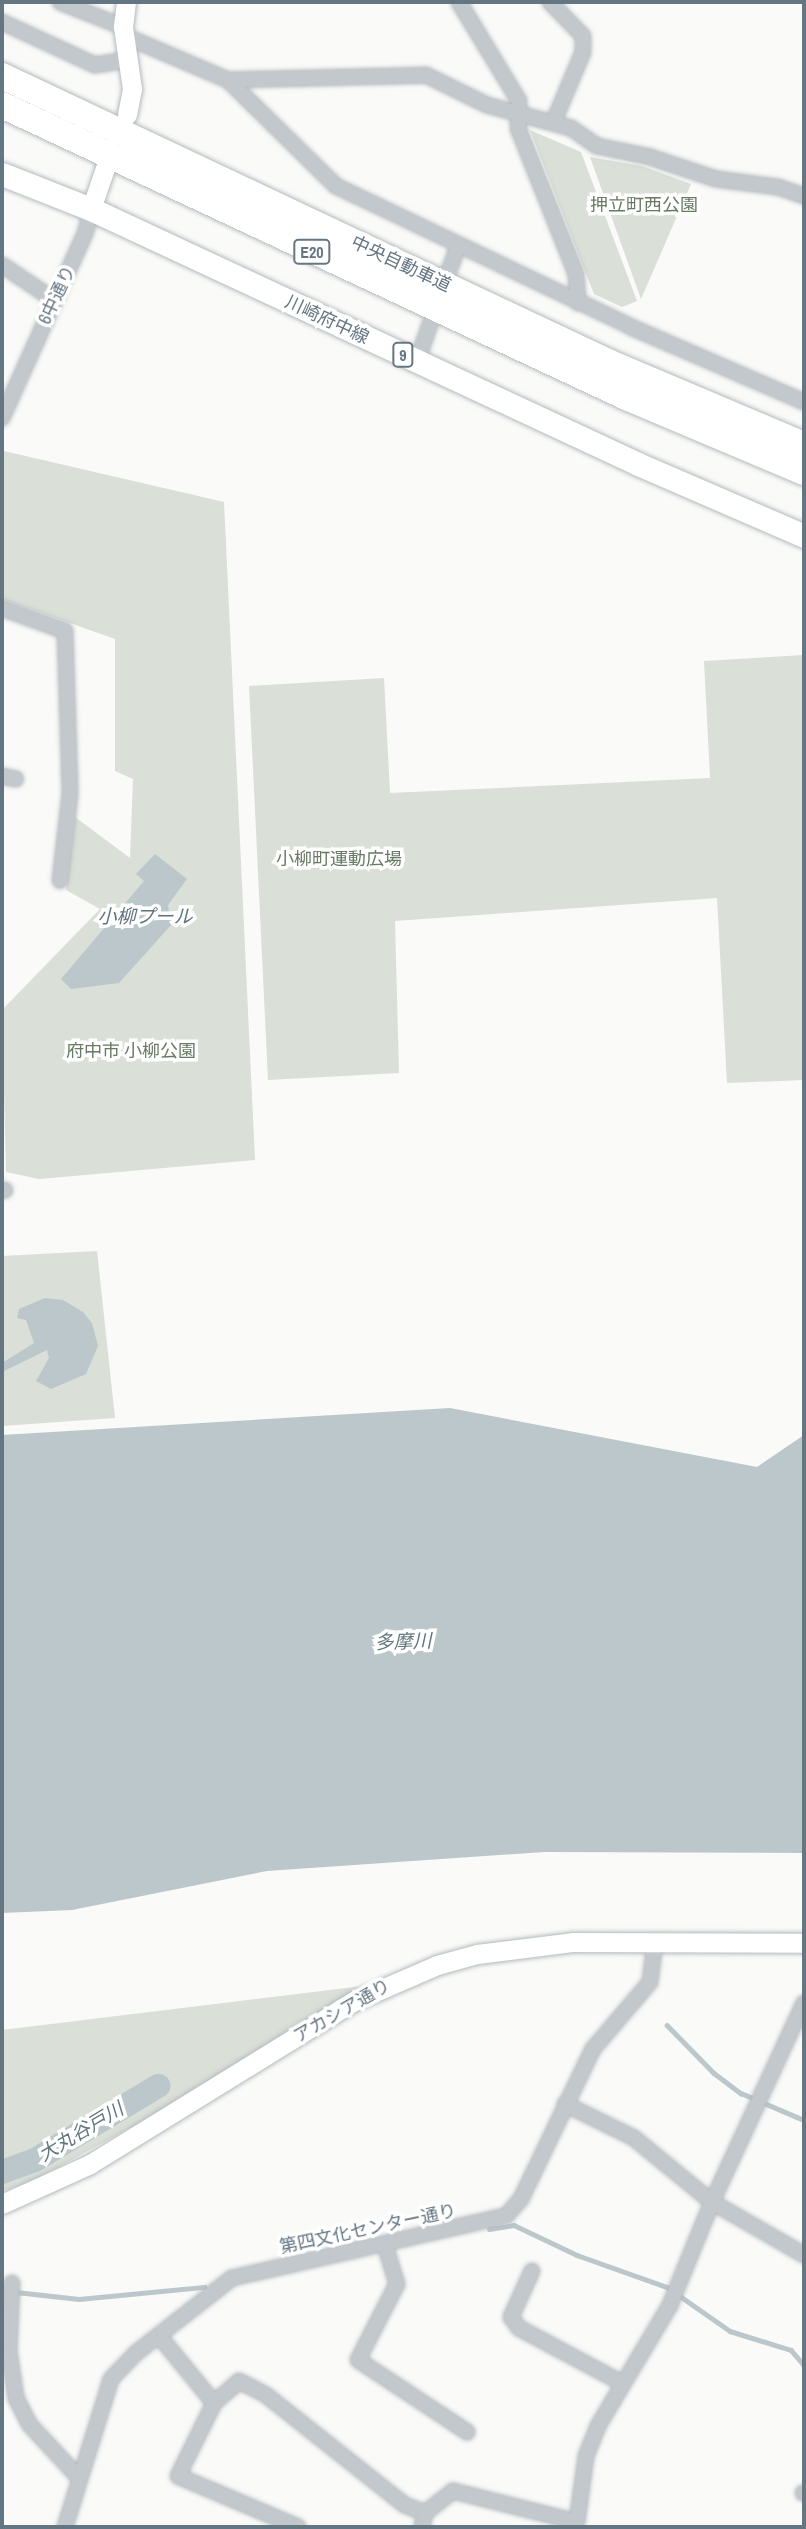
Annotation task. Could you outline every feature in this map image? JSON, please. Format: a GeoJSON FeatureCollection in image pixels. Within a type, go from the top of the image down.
{"type":"FeatureCollection","features":[{"type":"Feature","properties":{"kind":"highway","name":"中央自動車道"},"geometry":{"type":"LineString","coordinates":[[2,76],[610,363],[804,445]]}},
{"type":"Feature","properties":{"kind":"highway","name":"中央自動車道"},"geometry":{"type":"LineString","coordinates":[[2,106],[624,396],[804,472]]}},
{"type":"Feature","properties":{"kind":"main road","name":"川崎府中線"},"geometry":{"type":"LineString","coordinates":[[2,174],[91,209],[417,362],[804,536]]}},
{"type":"Feature","properties":{"kind":"street"},"geometry":{"type":"LineString","coordinates":[[60,2],[228,80],[336,186],[578,303],[804,402]]}},
{"type":"Feature","properties":{"kind":"street"},"geometry":{"type":"LineString","coordinates":[[126,2],[124,32],[132,89],[127,115]]}},
{"type":"Feature","properties":{"kind":"street"},"geometry":{"type":"LineString","coordinates":[[459,2],[519,101],[518,128],[576,274],[578,303]]}},
{"type":"Feature","properties":{"kind":"street"},"geometry":{"type":"LineString","coordinates":[[550,2],[583,36],[583,52],[554,121]]}},
{"type":"Feature","properties":{"kind":"street"},"geometry":{"type":"LineString","coordinates":[[2,22],[95,65],[127,60]]}},
{"type":"Feature","properties":{"kind":"street"},"geometry":{"type":"LineString","coordinates":[[228,80],[426,75],[487,105],[554,121],[597,146],[650,157],[716,179],[778,187],[804,196]]}},
{"type":"Feature","properties":{"kind":"street","name":"6中通り"},"geometry":{"type":"LineString","coordinates":[[2,418],[86,231],[105,168]]}},
{"type":"Feature","properties":{"kind":"street"},"geometry":{"type":"LineString","coordinates":[[449,271],[458,246]]}},
{"type":"Feature","properties":{"kind":"street"},"geometry":{"type":"LineString","coordinates":[[2,265],[54,300]]}},
{"type":"Feature","properties":{"kind":"street"},"geometry":{"type":"LineString","coordinates":[[417,362],[430,324]]}},
{"type":"Feature","properties":{"kind":"street"},"geometry":{"type":"LineString","coordinates":[[2,608],[65,631],[70,794],[60,880]]}},
{"type":"Feature","properties":{"kind":"street","name":"アカシア通り"},"geometry":{"type":"LineString","coordinates":[[2,2204],[90,2164],[354,2001],[396,1980],[477,1954],[526,1946],[655,1942],[804,1942]]}},
{"type":"Feature","properties":{"kind":"street","name":"第四文化センター通り"},"geometry":{"type":"LineString","coordinates":[[65,2527],[111,2379],[136,2353],[160,2337],[232,2278],[506,2216],[521,2199],[593,2049],[650,1982],[655,1942]]}},
{"type":"Feature","properties":{"kind":"street"},"geometry":{"type":"LineString","coordinates":[[288,2525],[178,2476],[214,2403],[239,2381],[267,2395],[424,2520],[453,2491],[577,2522],[586,2456],[622,2383],[670,2305],[712,2202],[804,2003]]}},
{"type":"Feature","properties":{"kind":"street"},"geometry":{"type":"LineString","coordinates":[[565,2104],[634,2138],[712,2202],[804,2255]]}},
{"type":"Feature","properties":{"kind":"street"},"geometry":{"type":"LineString","coordinates":[[385,2245],[397,2284],[358,2360],[467,2432]]}},
{"type":"Feature","properties":{"kind":"street"},"geometry":{"type":"LineString","coordinates":[[532,2272],[511,2317],[519,2328],[622,2383]]}},
{"type":"Feature","properties":{"kind":"street"},"geometry":{"type":"LineString","coordinates":[[12,2283],[9,2351],[16,2398],[30,2425],[79,2478]]}},
{"type":"Feature","properties":{"kind":"street"},"geometry":{"type":"LineString","coordinates":[[160,2337],[214,2403]]}},
{"type":"Feature","properties":{"kind":"green space"},"geometry":{"type":"Polygon","coordinates":[[[530,130],[581,152],[637,301],[622,307],[594,294],[530,130]]]}},
{"type":"Feature","properties":{"kind":"green space","name":"押立町西公園"},"geometry":{"type":"Polygon","coordinates":[[[590,157],[642,166],[691,184],[641,299],[590,157]]]}},
{"type":"Feature","properties":{"kind":"green space","name":"府中市 小柳公園"},"geometry":{"type":"Polygon","coordinates":[[[4,451],[224,502],[255,1160],[39,1179],[6,1172],[2,1010],[100,909],[66,890],[75,817],[130,858],[133,779],[115,771],[115,639],[2,599],[4,451]]]}},
{"type":"Feature","properties":{"kind":"green space","name":"小柳町運動広場"},"geometry":{"type":"Polygon","coordinates":[[[804,655],[804,1080],[727,1083],[717,898],[395,921],[399,1073],[268,1080],[249,686],[384,678],[390,793],[710,778],[704,661],[804,655]]]}},
{"type":"Feature","properties":{"kind":"green space"},"geometry":{"type":"Polygon","coordinates":[[[97,1251],[115,1418],[2,1426],[2,1256],[97,1251]]]}},
{"type":"Feature","properties":{"kind":"green space"},"geometry":{"type":"Polygon","coordinates":[[[371,1985],[159,2112],[31,2182],[2,2191],[2,2030],[371,1985]]]}},
{"type":"Feature","properties":{"kind":"water","name":"小柳プール"},"geometry":{"type":"Polygon","coordinates":[[[155,854],[187,879],[168,905],[171,925],[119,983],[71,989],[61,979],[144,881],[136,874],[155,854]]]}},
{"type":"Feature","properties":{"kind":"water"},"geometry":{"type":"Polygon","coordinates":[[[45,1298],[63,1300],[83,1312],[92,1323],[98,1346],[86,1374],[51,1389],[36,1381],[49,1358],[47,1350],[2,1372],[2,1363],[34,1343],[26,1320],[17,1318],[19,1309],[45,1298]]]}},
{"type":"Feature","properties":{"kind":"water","name":"多摩川"},"geometry":{"type":"Polygon","coordinates":[[[450,1408],[757,1467],[804,1435],[804,1853],[544,1852],[267,1871],[72,1910],[2,1913],[2,1435],[450,1408]]]}},
{"type":"Feature","properties":{"kind":"waterway"},"geometry":{"type":"LineString","coordinates":[[667,2025],[714,2073],[741,2093],[804,2120]]}},
{"type":"Feature","properties":{"kind":"waterway","name":"大丸谷戸川"},"geometry":{"type":"LineString","coordinates":[[2,2172],[35,2160],[158,2086]]}},
{"type":"Feature","properties":{"kind":"waterway"},"geometry":{"type":"LineString","coordinates":[[489,2229],[514,2225],[577,2255],[667,2287],[730,2331],[791,2350],[804,2365]]}},
{"type":"Feature","properties":{"kind":"waterway"},"geometry":{"type":"LineString","coordinates":[[16,2292],[79,2299],[204,2287]]}}]}
